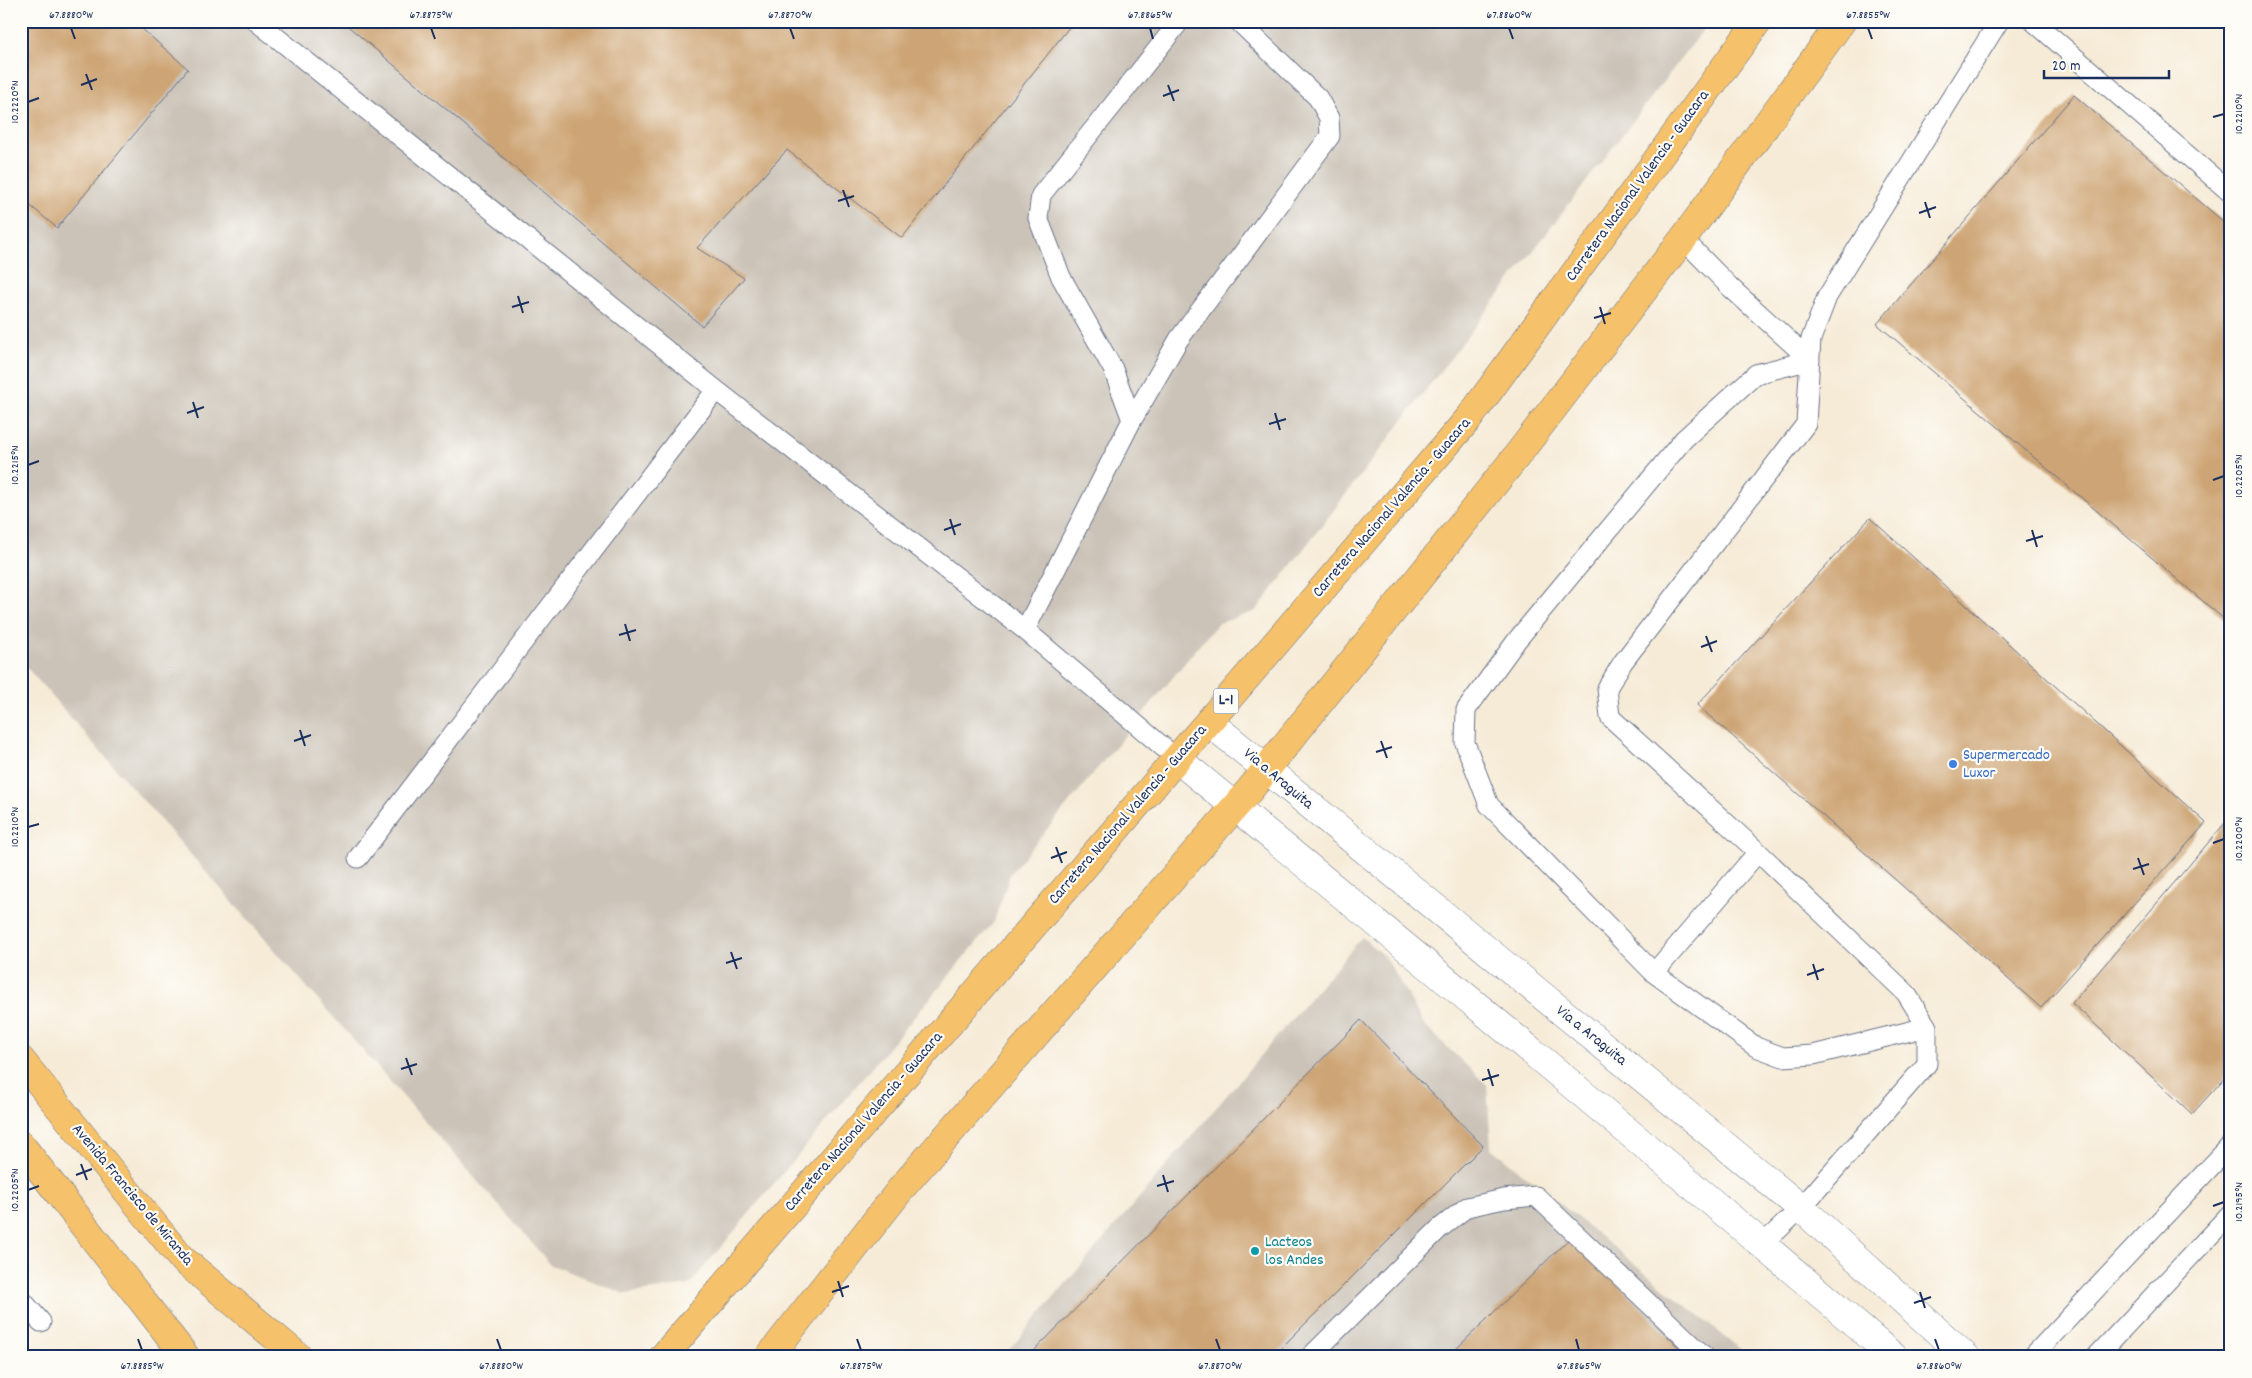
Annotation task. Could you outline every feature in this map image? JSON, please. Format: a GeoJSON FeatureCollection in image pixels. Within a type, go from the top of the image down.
{"type":"FeatureCollection","features":[{"type":"Feature","properties":{"kind":"main road","name":"Carretera Nacional Valencia - Guacara"},"geometry":{"type":"LineString","coordinates":[[663,1357],[1470,418],[1758,21]]}},
{"type":"Feature","properties":{"kind":"main road"},"geometry":{"type":"LineString","coordinates":[[769,1357],[904,1185],[1266,770],[1519,453],[1682,239],[1842,21]]}},
{"type":"Feature","properties":{"kind":"main road","name":"Avenida Francisco de Miranda"},"geometry":{"type":"LineString","coordinates":[[21,1060],[181,1258],[299,1357]]}},
{"type":"Feature","properties":{"kind":"main road"},"geometry":{"type":"LineString","coordinates":[[22,1149],[186,1357]]}},
{"type":"Feature","properties":{"kind":"street","name":"Via a Araguita"},"geometry":{"type":"LineString","coordinates":[[1209,722],[1801,1208],[1966,1357]]}},
{"type":"Feature","properties":{"kind":"street"},"geometry":{"type":"LineString","coordinates":[[1176,758],[1763,1244],[1894,1357]]}},
{"type":"Feature","properties":{"kind":"lane"},"geometry":{"type":"LineString","coordinates":[[256,21],[716,390],[1025,630],[1176,758]]}},
{"type":"Feature","properties":{"kind":"lane"},"geometry":{"type":"LineString","coordinates":[[1132,420],[1113,370],[1061,277],[1038,218],[1041,195],[1180,21]]}},
{"type":"Feature","properties":{"kind":"lane"},"geometry":{"type":"LineString","coordinates":[[1025,630],[1132,420],[1179,339],[1330,136],[1329,118],[1318,98],[1238,21]]}},
{"type":"Feature","properties":{"kind":"lane"},"geometry":{"type":"LineString","coordinates":[[1763,1244],[1801,1208],[1927,1064],[1926,1028],[1906,994],[1758,852],[1610,717],[1607,688],[1623,662],[1806,424],[1811,339],[1826,297],[1999,21]]}},
{"type":"Feature","properties":{"kind":"lane"},"geometry":{"type":"LineString","coordinates":[[2033,21],[2231,193]]}},
{"type":"Feature","properties":{"kind":"lane"},"geometry":{"type":"LineString","coordinates":[[1682,239],[1731,288],[1810,360]]}},
{"type":"Feature","properties":{"kind":"lane"},"geometry":{"type":"LineString","coordinates":[[1810,360],[1756,374],[1684,439],[1518,640],[1466,710],[1466,743],[1489,805],[1654,973],[1756,1047],[1783,1057],[1813,1056],[1926,1028]]}},
{"type":"Feature","properties":{"kind":"lane"},"geometry":{"type":"LineString","coordinates":[[358,858],[716,390]]}},
{"type":"Feature","properties":{"kind":"lane"},"geometry":{"type":"LineString","coordinates":[[1654,973],[1758,852]]}},
{"type":"Feature","properties":{"kind":"lane"},"geometry":{"type":"LineString","coordinates":[[2032,1357],[2231,1146]]}},
{"type":"Feature","properties":{"kind":"lane"},"geometry":{"type":"LineString","coordinates":[[1310,1357],[1439,1229],[1467,1207],[1504,1199],[1536,1196],[1705,1357]]}},
{"type":"Feature","properties":{"kind":"lane"},"geometry":{"type":"LineString","coordinates":[[2096,1357],[2231,1214]]}},
{"type":"Feature","properties":{"kind":"lane"},"geometry":{"type":"LineString","coordinates":[[21,1299],[41,1322]]}},
{"type":"Feature","properties":{"kind":"shaded area"},"geometry":{"type":"Polygon","coordinates":[[[21,21],[1710,21],[1256,611],[1217,624],[1010,874],[994,922],[689,1285],[625,1294],[551,1265],[21,661],[21,21]]]}},
{"type":"Feature","properties":{"kind":"shaded area"},"geometry":{"type":"Polygon","coordinates":[[[1362,937],[1386,958],[1425,1026],[1487,1085],[1491,1148],[1750,1357],[1003,1357],[1362,937]]]}},
{"type":"Feature","properties":{"kind":"building"},"geometry":{"type":"Polygon","coordinates":[[[21,21],[133,21],[188,69],[57,228],[21,198],[21,21]]]}},
{"type":"Feature","properties":{"kind":"building"},"geometry":{"type":"Polygon","coordinates":[[[342,21],[1074,21],[902,238],[787,150],[697,248],[744,278],[702,326],[342,21]]]}},
{"type":"Feature","properties":{"kind":"building"},"geometry":{"type":"Polygon","coordinates":[[[2074,95],[2231,228],[2231,625],[1877,324],[2074,95]]]}},
{"type":"Feature","properties":{"kind":"building","name":"Supermercado Luxor"},"geometry":{"type":"Polygon","coordinates":[[[1870,518],[2206,823],[2041,1008],[1697,705],[1870,518]]]}},
{"type":"Feature","properties":{"kind":"building"},"geometry":{"type":"Polygon","coordinates":[[[2231,816],[2231,1071],[2192,1114],[2072,1003],[2231,816]]]}},
{"type":"Feature","properties":{"kind":"building","name":"Lacteos los Andes"},"geometry":{"type":"Polygon","coordinates":[[[1361,1020],[1483,1146],[1272,1357],[1028,1357],[1361,1020]]]}},
{"type":"Feature","properties":{"kind":"building"},"geometry":{"type":"Polygon","coordinates":[[[1571,1237],[1688,1357],[1448,1357],[1571,1237]]]}},
{"type":"Feature","properties":{"kind":"place","name":"Supermercado Luxor"},"geometry":{"type":"Point","coordinates":[1953,764]}},
{"type":"Feature","properties":{"kind":"place","name":"Lacteos los Andes"},"geometry":{"type":"Point","coordinates":[1255,1251]}}]}
